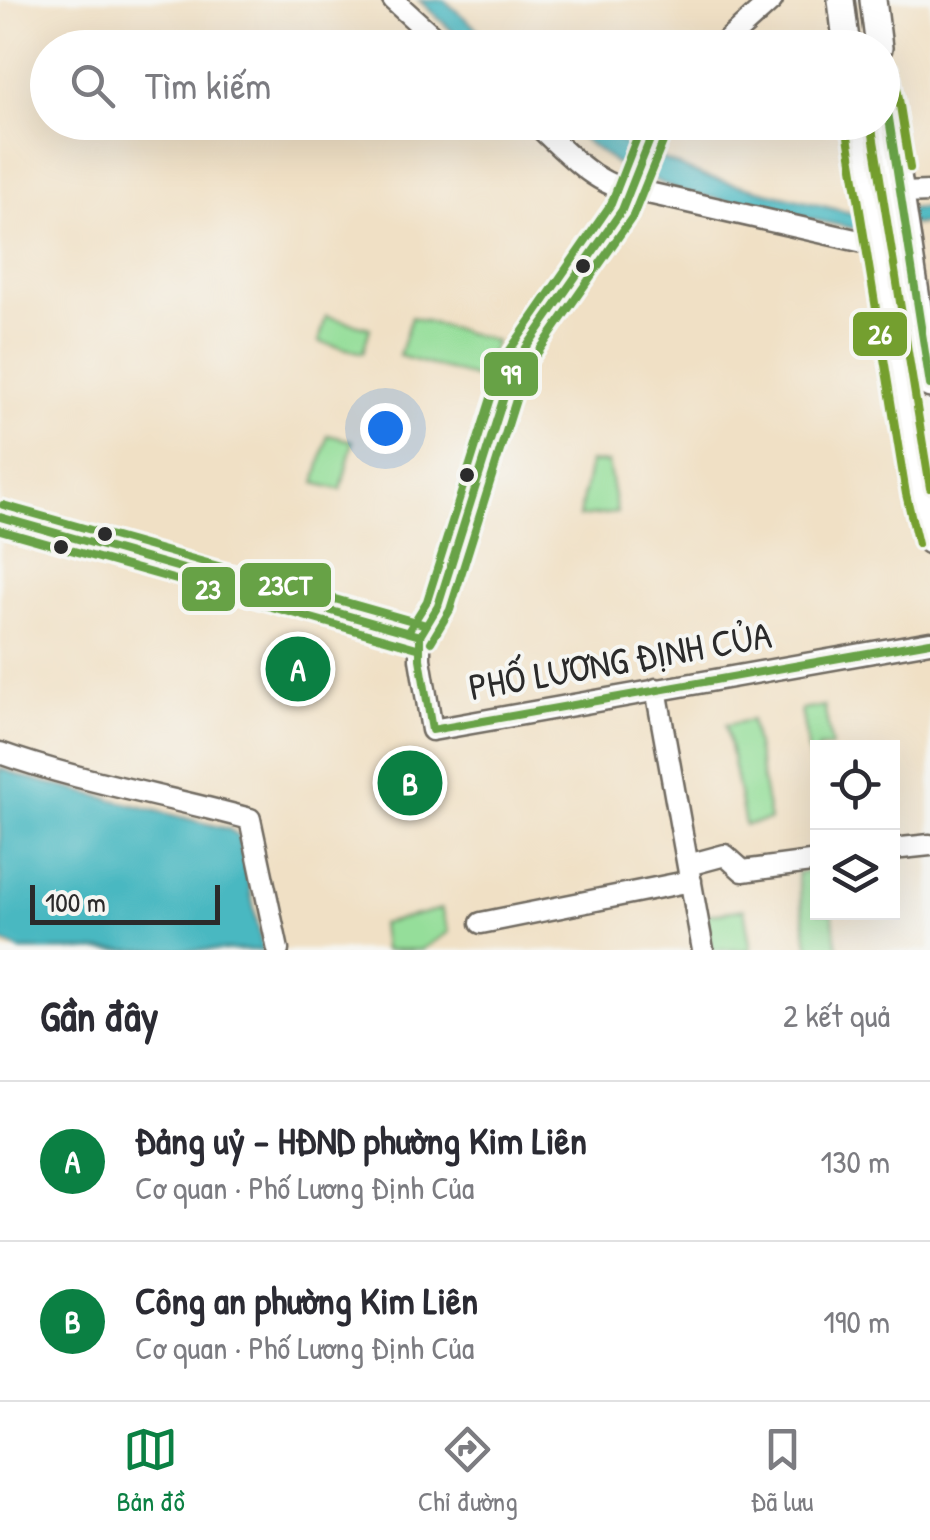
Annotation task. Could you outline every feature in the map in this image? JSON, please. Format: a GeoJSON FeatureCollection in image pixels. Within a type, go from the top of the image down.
{"type":"FeatureCollection","features":[{"type":"Feature","properties":{"kind":"main road"},"geometry":{"type":"LineString","coordinates":[[840,0],[844,30]]}},
{"type":"Feature","properties":{"kind":"main road"},"geometry":{"type":"LineString","coordinates":[[859,0],[862,30]]}},
{"type":"Feature","properties":{"kind":"main road"},"geometry":{"type":"LineString","coordinates":[[872,0],[876,30]]}},
{"type":"Feature","properties":{"kind":"main road"},"geometry":{"type":"LineString","coordinates":[[861,140],[918,492],[930,541]]}},
{"type":"Feature","properties":{"kind":"main road"},"geometry":{"type":"LineString","coordinates":[[877,140],[928,475],[930,533]]}},
{"type":"Feature","properties":{"kind":"main road"},"geometry":{"type":"LineString","coordinates":[[893,140],[902,192],[919,239],[929,368]]}},
{"type":"Feature","properties":{"kind":"street"},"geometry":{"type":"LineString","coordinates":[[393,0],[426,30]]}},
{"type":"Feature","properties":{"kind":"street"},"geometry":{"type":"LineString","coordinates":[[738,30],[772,0]]}},
{"type":"Feature","properties":{"kind":"street"},"geometry":{"type":"LineString","coordinates":[[554,140],[614,189],[632,186],[728,213],[876,240]]}},
{"type":"Feature","properties":{"kind":"street"},"geometry":{"type":"LineString","coordinates":[[420,636],[443,590],[514,365],[622,210],[650,140]]}},
{"type":"Feature","properties":{"kind":"street"},"geometry":{"type":"LineString","coordinates":[[902,192],[930,192]]}},
{"type":"Feature","properties":{"kind":"street","name":"PHỐ LƯƠNG ĐỊNH CỦA"},"geometry":{"type":"LineString","coordinates":[[0,518],[420,636],[432,730],[930,642]]}},
{"type":"Feature","properties":{"kind":"street"},"geometry":{"type":"LineString","coordinates":[[656,690],[704,950]]}},
{"type":"Feature","properties":{"kind":"street"},"geometry":{"type":"LineString","coordinates":[[0,753],[52,771],[158,794],[250,820],[278,950]]}},
{"type":"Feature","properties":{"kind":"street"},"geometry":{"type":"LineString","coordinates":[[900,848],[930,844]]}},
{"type":"Feature","properties":{"kind":"street"},"geometry":{"type":"LineString","coordinates":[[481,923],[690,873],[725,856],[742,871],[810,862]]}},
{"type":"Feature","properties":{"kind":"green space"},"geometry":{"type":"Polygon","coordinates":[[[326,316],[370,328],[363,353],[319,342],[326,316]]]}},
{"type":"Feature","properties":{"kind":"green space"},"geometry":{"type":"Polygon","coordinates":[[[411,317],[495,341],[484,380],[399,356],[411,317]]]}},
{"type":"Feature","properties":{"kind":"green space"},"geometry":{"type":"Polygon","coordinates":[[[328,435],[353,441],[341,490],[315,483],[328,435]]]}},
{"type":"Feature","properties":{"kind":"green space"},"geometry":{"type":"Polygon","coordinates":[[[590,462],[608,463],[617,513],[579,517],[590,462]]]}},
{"type":"Feature","properties":{"kind":"green space"},"geometry":{"type":"Polygon","coordinates":[[[824,706],[831,740],[810,740],[810,760],[801,710],[824,706]]]}},
{"type":"Feature","properties":{"kind":"green space"},"geometry":{"type":"Polygon","coordinates":[[[751,720],[770,820],[745,825],[726,725],[751,720]]]}},
{"type":"Feature","properties":{"kind":"green space"},"geometry":{"type":"Polygon","coordinates":[[[810,871],[810,920],[833,920],[838,950],[809,950],[797,873],[810,871]]]}},
{"type":"Feature","properties":{"kind":"green space"},"geometry":{"type":"Polygon","coordinates":[[[441,909],[449,932],[421,950],[384,950],[381,924],[441,909]]]}},
{"type":"Feature","properties":{"kind":"green space"},"geometry":{"type":"Polygon","coordinates":[[[744,909],[751,950],[711,950],[705,915],[744,909]]]}},
{"type":"Feature","properties":{"kind":"water"},"geometry":{"type":"Polygon","coordinates":[[[419,0],[444,0],[478,30],[451,30],[419,0]]]}},
{"type":"Feature","properties":{"kind":"water"},"geometry":{"type":"Polygon","coordinates":[[[584,140],[618,140],[703,176],[855,214],[930,207],[930,223],[856,229],[680,191],[615,163],[584,140]]]}},
{"type":"Feature","properties":{"kind":"water"},"geometry":{"type":"Polygon","coordinates":[[[0,768],[228,829],[238,835],[263,950],[20,950],[0,941],[0,768]]]}},
{"type":"Feature","properties":{"kind":"transit line"},"geometry":{"type":"LineString","coordinates":[[900,106],[910,168]]}},
{"type":"Feature","properties":{"kind":"transit line","name":"23CT"},"geometry":{"type":"LineString","coordinates":[[409,630],[427,601],[503,360],[611,204],[636,140]]}},
{"type":"Feature","properties":{"kind":"transit line","name":"99"},"geometry":{"type":"LineString","coordinates":[[650,140],[622,210],[514,365],[438,606],[420,636],[432,730],[930,642]]}},
{"type":"Feature","properties":{"kind":"transit line","name":"23"},"geometry":{"type":"LineString","coordinates":[[431,642],[450,610],[525,371],[633,216],[664,140]]}},
{"type":"Feature","properties":{"kind":"transit line","name":"26"},"geometry":{"type":"LineString","coordinates":[[849,140],[906,494],[918,544]]}},
{"type":"Feature","properties":{"kind":"transit line"},"geometry":{"type":"LineString","coordinates":[[874,140],[930,488]]}},
{"type":"Feature","properties":{"kind":"transit line","name":"99"},"geometry":{"type":"LineString","coordinates":[[892,140],[930,385]]}},
{"type":"Feature","properties":{"kind":"transit line","name":"23CT"},"geometry":{"type":"LineString","coordinates":[[3,505],[423,624]]}},
{"type":"Feature","properties":{"kind":"transit line","name":"99"},"geometry":{"type":"LineString","coordinates":[[0,517],[420,636]]}},
{"type":"Feature","properties":{"kind":"transit line","name":"23"},"geometry":{"type":"LineString","coordinates":[[0,530],[417,648]]}},
{"type":"Feature","properties":{"kind":"place","name":"Đảng uỷ - HĐND phường Kim Liên"},"geometry":{"type":"Point","coordinates":[298,669]}},
{"type":"Feature","properties":{"kind":"place","name":"Công an phường Kim Liên"},"geometry":{"type":"Point","coordinates":[410,783]}}]}
